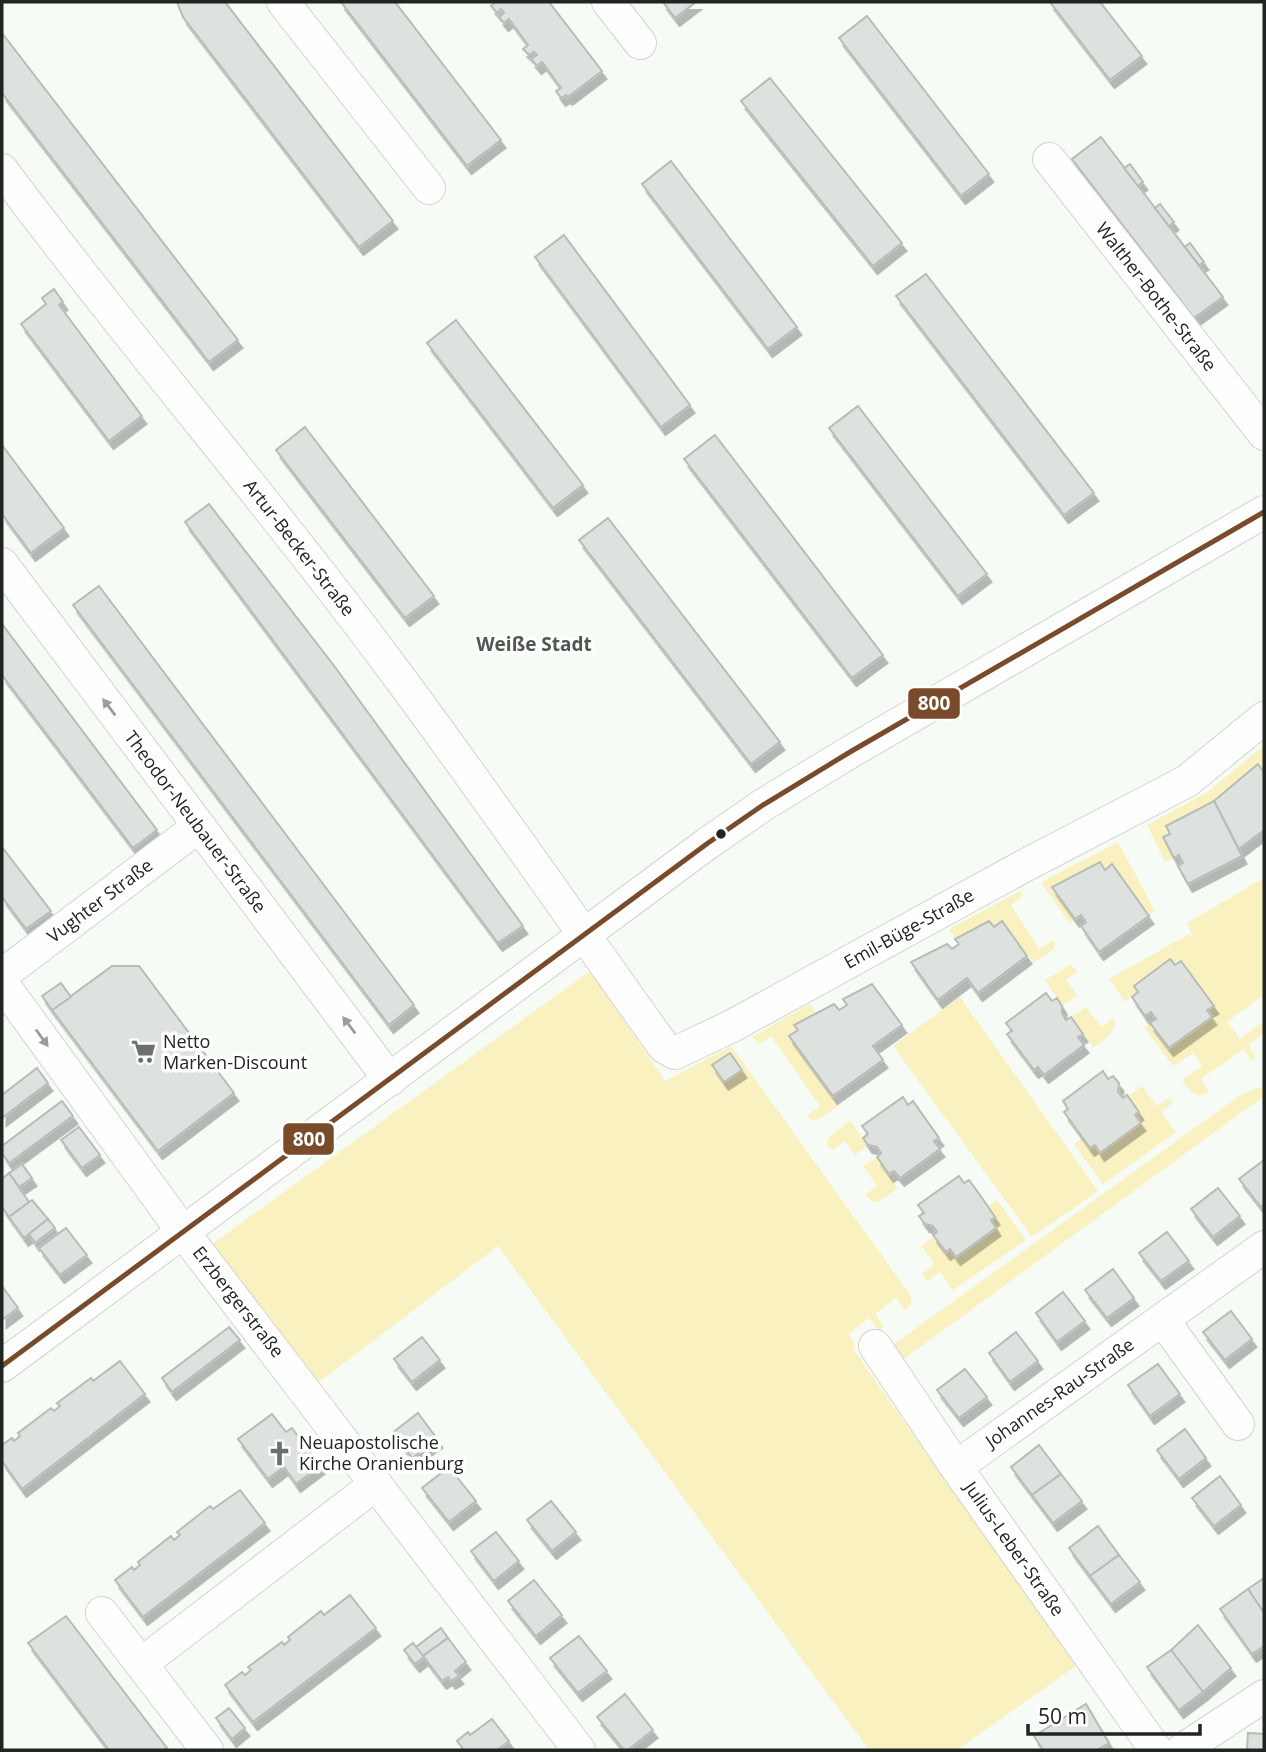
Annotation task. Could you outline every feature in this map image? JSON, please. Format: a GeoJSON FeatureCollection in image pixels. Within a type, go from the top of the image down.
{"type":"FeatureCollection","features":[{"type":"Feature","properties":{"kind":"street"},"geometry":{"type":"LineString","coordinates":[[283,2],[429,188]]}},
{"type":"Feature","properties":{"kind":"street"},"geometry":{"type":"LineString","coordinates":[[608,2],[640,43]]}},
{"type":"Feature","properties":{"kind":"street","name":"Walther-Bothe-Straße"},"geometry":{"type":"LineString","coordinates":[[1049,159],[1264,434]]}},
{"type":"Feature","properties":{"kind":"street","name":"Artur-Becker-Straße"},"geometry":{"type":"LineString","coordinates":[[2,170],[54,241],[195,414],[387,661],[583,934]]}},
{"type":"Feature","properties":{"kind":"street"},"geometry":{"type":"LineString","coordinates":[[2,1366],[583,934],[763,805],[1264,512]]}},
{"type":"Feature","properties":{"kind":"street","name":"Theodor-Neubauer-Straße"},"geometry":{"type":"LineString","coordinates":[[2,564],[390,1080]]}},
{"type":"Feature","properties":{"kind":"street","name":"Emil-Büge-Straße"},"geometry":{"type":"LineString","coordinates":[[583,934],[664,1047],[675,1053],[732,1026],[1022,867],[1187,781],[1264,718]]}},
{"type":"Feature","properties":{"kind":"street","name":"Vughter Straße"},"geometry":{"type":"LineString","coordinates":[[4,969],[198,827]]}},
{"type":"Feature","properties":{"kind":"street","name":"Erzbergerstraße"},"geometry":{"type":"LineString","coordinates":[[4,969],[183,1232],[579,1750]]}},
{"type":"Feature","properties":{"kind":"street","name":"Johannes-Rau-Straße"},"geometry":{"type":"LineString","coordinates":[[956,1467],[1264,1247]]}},
{"type":"Feature","properties":{"kind":"street"},"geometry":{"type":"LineString","coordinates":[[1163,1320],[1238,1423]]}},
{"type":"Feature","properties":{"kind":"street","name":"Julius-Leber-Straße"},"geometry":{"type":"LineString","coordinates":[[875,1346],[956,1467],[1156,1750]]}},
{"type":"Feature","properties":{"kind":"street"},"geometry":{"type":"LineString","coordinates":[[141,1664],[376,1484]]}},
{"type":"Feature","properties":{"kind":"street"},"geometry":{"type":"LineString","coordinates":[[102,1613],[206,1750]]}},
{"type":"Feature","properties":{"kind":"street"},"geometry":{"type":"LineString","coordinates":[[1182,1750],[1264,1696]]}},
{"type":"Feature","properties":{"kind":"shaded area"},"geometry":{"type":"Polygon","coordinates":[[[1264,745],[1264,772],[1258,764],[1214,801],[1164,837],[1174,858],[1165,862],[1147,825],[1209,791],[1264,745]]]}},
{"type":"Feature","properties":{"kind":"shaded area"},"geometry":{"type":"Polygon","coordinates":[[[1118,842],[1155,911],[1149,916],[1112,865],[1105,870],[1100,863],[1053,887],[1075,919],[1070,924],[1041,882],[1118,842]]]}},
{"type":"Feature","properties":{"kind":"shaded area"},"geometry":{"type":"Polygon","coordinates":[[[1264,878],[1264,995],[1227,1022],[1240,1039],[1264,1021],[1264,1033],[1248,1045],[1256,1057],[1252,1061],[1244,1049],[1201,1079],[1209,1092],[1196,1095],[1182,1080],[1202,1066],[1193,1053],[1173,1066],[1145,1028],[1150,1023],[1169,1048],[1212,1017],[1207,1010],[1213,1005],[1181,961],[1175,965],[1170,959],[1134,985],[1138,992],[1125,1002],[1109,979],[1189,934],[1193,938],[1187,923],[1264,878]]]}},
{"type":"Feature","properties":{"kind":"shaded area"},"geometry":{"type":"Polygon","coordinates":[[[1020,891],[1023,896],[1011,905],[1039,949],[1053,940],[1054,949],[1034,963],[1002,922],[994,927],[989,921],[955,939],[949,929],[1020,891]]]}},
{"type":"Feature","properties":{"kind":"shaded area"},"geometry":{"type":"Polygon","coordinates":[[[1070,965],[1078,971],[1066,980],[1077,995],[1062,1006],[1045,980],[1070,965]]]}},
{"type":"Feature","properties":{"kind":"shaded area"},"geometry":{"type":"Polygon","coordinates":[[[590,971],[665,1081],[731,1046],[911,1296],[906,1311],[896,1298],[875,1314],[884,1326],[879,1331],[869,1318],[848,1334],[856,1346],[853,1349],[1076,1666],[957,1750],[869,1750],[498,1246],[319,1382],[212,1244],[590,971]]]}},
{"type":"Feature","properties":{"kind":"shaded area"},"geometry":{"type":"Polygon","coordinates":[[[960,997],[1098,1191],[1032,1237],[893,1046],[960,997]]]}},
{"type":"Feature","properties":{"kind":"shaded area"},"geometry":{"type":"Polygon","coordinates":[[[810,1004],[817,1013],[794,1025],[798,1030],[790,1036],[839,1106],[817,1120],[810,1119],[808,1115],[820,1106],[771,1036],[759,1044],[752,1037],[810,1004]]]}},
{"type":"Feature","properties":{"kind":"shaded area"},"geometry":{"type":"Polygon","coordinates":[[[1086,1007],[1101,1027],[1113,1018],[1114,1023],[1112,1032],[1093,1048],[1071,1017],[1086,1007]]]}},
{"type":"Feature","properties":{"kind":"shaded area"},"geometry":{"type":"Polygon","coordinates":[[[1142,1086],[1157,1106],[1169,1098],[1173,1103],[1161,1112],[1176,1132],[1103,1184],[1074,1144],[1083,1138],[1090,1148],[1095,1145],[1101,1152],[1140,1124],[1135,1115],[1139,1111],[1128,1096],[1142,1086]]]}},
{"type":"Feature","properties":{"kind":"shaded area"},"geometry":{"type":"Polygon","coordinates":[[[1264,1086],[1264,1096],[897,1364],[890,1347],[1242,1094],[1264,1086]]]}},
{"type":"Feature","properties":{"kind":"shaded area"},"geometry":{"type":"Polygon","coordinates":[[[850,1121],[868,1145],[855,1155],[845,1141],[833,1150],[827,1145],[829,1137],[850,1121]]]}},
{"type":"Feature","properties":{"kind":"shaded area"},"geometry":{"type":"Polygon","coordinates":[[[877,1157],[898,1188],[878,1202],[873,1202],[865,1195],[877,1186],[863,1166],[877,1157]]]}},
{"type":"Feature","properties":{"kind":"shaded area"},"geometry":{"type":"Polygon","coordinates":[[[997,1200],[1026,1240],[953,1290],[940,1272],[927,1281],[922,1274],[934,1264],[921,1246],[934,1237],[946,1252],[995,1216],[988,1206],[997,1200]]]}},
{"type":"Feature","properties":{"kind":"building"},"geometry":{"type":"Polygon","coordinates":[[[177,2],[225,2],[393,221],[359,247],[183,17],[177,2]]]}},
{"type":"Feature","properties":{"kind":"building"},"geometry":{"type":"Polygon","coordinates":[[[341,2],[395,2],[501,140],[467,166],[341,2]]]}},
{"type":"Feature","properties":{"kind":"building"},"geometry":{"type":"Polygon","coordinates":[[[496,2],[549,2],[602,71],[568,97],[566,95],[561,98],[556,91],[561,88],[542,62],[537,66],[531,59],[537,55],[534,52],[529,55],[523,49],[528,45],[509,19],[504,23],[499,17],[504,13],[501,9],[497,13],[491,6],[496,2]]]}},
{"type":"Feature","properties":{"kind":"building"},"geometry":{"type":"Polygon","coordinates":[[[663,2],[696,2],[675,18],[663,2]]]}},
{"type":"Feature","properties":{"kind":"building"},"geometry":{"type":"Polygon","coordinates":[[[1050,2],[1100,2],[1142,56],[1110,80],[1050,2]]]}},
{"type":"Feature","properties":{"kind":"building"},"geometry":{"type":"Polygon","coordinates":[[[867,16],[989,174],[961,196],[839,38],[867,16]]]}},
{"type":"Feature","properties":{"kind":"building"},"geometry":{"type":"Polygon","coordinates":[[[2,33],[238,340],[209,362],[2,93],[2,33]]]}},
{"type":"Feature","properties":{"kind":"building"},"geometry":{"type":"Polygon","coordinates":[[[770,78],[902,243],[873,266],[741,101],[770,78]]]}},
{"type":"Feature","properties":{"kind":"building"},"geometry":{"type":"Polygon","coordinates":[[[1101,137],[1223,297],[1194,318],[1072,159],[1101,137]]]}},
{"type":"Feature","properties":{"kind":"building"},"geometry":{"type":"Polygon","coordinates":[[[671,161],[797,327],[768,349],[642,184],[671,161]]]}},
{"type":"Feature","properties":{"kind":"building"},"geometry":{"type":"Polygon","coordinates":[[[1130,164],[1143,182],[1138,186],[1124,168],[1130,164]]]}},
{"type":"Feature","properties":{"kind":"building"},"geometry":{"type":"Polygon","coordinates":[[[1160,204],[1174,222],[1169,226],[1155,208],[1160,204]]]}},
{"type":"Feature","properties":{"kind":"building"},"geometry":{"type":"Polygon","coordinates":[[[564,235],[690,405],[661,427],[535,257],[564,235]]]}},
{"type":"Feature","properties":{"kind":"building"},"geometry":{"type":"Polygon","coordinates":[[[1190,243],[1204,262],[1199,265],[1185,247],[1190,243]]]}},
{"type":"Feature","properties":{"kind":"building"},"geometry":{"type":"Polygon","coordinates":[[[926,274],[1094,493],[1064,515],[896,296],[926,274]]]}},
{"type":"Feature","properties":{"kind":"building"},"geometry":{"type":"Polygon","coordinates":[[[54,289],[63,302],[59,305],[142,416],[109,441],[21,324],[46,304],[42,298],[54,289]]]}},
{"type":"Feature","properties":{"kind":"building"},"geometry":{"type":"Polygon","coordinates":[[[456,320],[583,485],[553,508],[427,343],[456,320]]]}},
{"type":"Feature","properties":{"kind":"building"},"geometry":{"type":"Polygon","coordinates":[[[858,406],[987,574],[958,596],[829,428],[858,406]]]}},
{"type":"Feature","properties":{"kind":"building"},"geometry":{"type":"Polygon","coordinates":[[[305,427],[434,596],[405,618],[276,450],[305,427]]]}},
{"type":"Feature","properties":{"kind":"building"},"geometry":{"type":"Polygon","coordinates":[[[715,435],[883,655],[852,678],[684,459],[715,435]]]}},
{"type":"Feature","properties":{"kind":"building"},"geometry":{"type":"Polygon","coordinates":[[[2,445],[64,528],[31,553],[2,514],[2,445]]]}},
{"type":"Feature","properties":{"kind":"building"},"geometry":{"type":"Polygon","coordinates":[[[209,504],[335,667],[523,926],[498,943],[185,522],[209,504]]]}},
{"type":"Feature","properties":{"kind":"building"},"geometry":{"type":"Polygon","coordinates":[[[608,518],[780,742],[751,764],[579,540],[608,518]]]}},
{"type":"Feature","properties":{"kind":"building"},"geometry":{"type":"Polygon","coordinates":[[[99,586],[414,1005],[389,1025],[73,605],[99,586]]]}},
{"type":"Feature","properties":{"kind":"building"},"geometry":{"type":"Polygon","coordinates":[[[2,624],[157,830],[133,848],[2,675],[2,624]]]}},
{"type":"Feature","properties":{"kind":"building"},"geometry":{"type":"Polygon","coordinates":[[[1258,764],[1264,772],[1264,830],[1239,849],[1214,801],[1258,764]]]}},
{"type":"Feature","properties":{"kind":"building"},"geometry":{"type":"Polygon","coordinates":[[[1214,801],[1242,856],[1188,884],[1178,866],[1183,863],[1179,855],[1174,858],[1163,837],[1170,834],[1166,826],[1214,801]]]}},
{"type":"Feature","properties":{"kind":"building"},"geometry":{"type":"Polygon","coordinates":[[[2,847],[51,911],[26,929],[2,897],[2,847]]]}},
{"type":"Feature","properties":{"kind":"building"},"geometry":{"type":"Polygon","coordinates":[[[1100,862],[1105,870],[1112,864],[1149,916],[1099,952],[1081,926],[1086,922],[1081,915],[1075,919],[1052,887],[1100,862]]]}},
{"type":"Feature","properties":{"kind":"building"},"geometry":{"type":"Polygon","coordinates":[[[989,921],[994,927],[1002,921],[1027,956],[978,993],[967,978],[938,1000],[911,962],[947,944],[952,949],[959,944],[955,939],[989,921]]]}},
{"type":"Feature","properties":{"kind":"building"},"geometry":{"type":"Polygon","coordinates":[[[1170,959],[1175,965],[1181,961],[1214,1006],[1207,1010],[1212,1017],[1169,1048],[1150,1023],[1156,1019],[1151,1012],[1145,1016],[1132,997],[1138,992],[1134,986],[1170,959]]]}},
{"type":"Feature","properties":{"kind":"building","name":"Netto Marken-Discount"},"geometry":{"type":"Polygon","coordinates":[[[112,966],[139,966],[234,1093],[158,1151],[52,1010],[112,966]]]}},
{"type":"Feature","properties":{"kind":"building"},"geometry":{"type":"Polygon","coordinates":[[[61,983],[71,997],[52,1010],[42,996],[61,983]]]}},
{"type":"Feature","properties":{"kind":"building"},"geometry":{"type":"Polygon","coordinates":[[[872,984],[902,1025],[873,1046],[883,1060],[833,1096],[789,1036],[798,1030],[794,1025],[834,1004],[839,1010],[847,1005],[843,999],[872,984]]]}},
{"type":"Feature","properties":{"kind":"building"},"geometry":{"type":"Polygon","coordinates":[[[1046,993],[1052,1001],[1057,998],[1066,1020],[1071,1017],[1083,1034],[1078,1037],[1084,1045],[1044,1075],[1038,1067],[1034,1070],[1007,1034],[1012,1031],[1006,1023],[1046,993]]]}},
{"type":"Feature","properties":{"kind":"building"},"geometry":{"type":"Polygon","coordinates":[[[730,1053],[742,1070],[724,1082],[712,1065],[730,1053]]]}},
{"type":"Feature","properties":{"kind":"building"},"geometry":{"type":"Polygon","coordinates":[[[37,1068],[48,1083],[2,1118],[2,1095],[37,1068]]]}},
{"type":"Feature","properties":{"kind":"building"},"geometry":{"type":"Polygon","coordinates":[[[1103,1071],[1108,1079],[1113,1076],[1119,1083],[1118,1092],[1123,1098],[1127,1095],[1139,1112],[1135,1115],[1141,1123],[1100,1153],[1095,1145],[1090,1148],[1064,1112],[1068,1109],[1063,1101],[1103,1071]]]}},
{"type":"Feature","properties":{"kind":"building"},"geometry":{"type":"Polygon","coordinates":[[[903,1097],[908,1105],[913,1101],[939,1138],[934,1141],[940,1149],[900,1178],[894,1171],[889,1174],[877,1157],[881,1153],[877,1147],[868,1145],[863,1138],[868,1134],[862,1126],[903,1097]]]}},
{"type":"Feature","properties":{"kind":"building"},"geometry":{"type":"Polygon","coordinates":[[[62,1101],[73,1116],[9,1163],[2,1153],[2,1146],[62,1101]]]}},
{"type":"Feature","properties":{"kind":"building"},"geometry":{"type":"Polygon","coordinates":[[[79,1127],[100,1155],[82,1168],[61,1140],[79,1127]]]}},
{"type":"Feature","properties":{"kind":"building"},"geometry":{"type":"Polygon","coordinates":[[[1264,1160],[1264,1204],[1261,1207],[1239,1179],[1264,1160]]]}},
{"type":"Feature","properties":{"kind":"building"},"geometry":{"type":"Polygon","coordinates":[[[22,1164],[32,1178],[19,1187],[9,1173],[22,1164]]]}},
{"type":"Feature","properties":{"kind":"building"},"geometry":{"type":"Polygon","coordinates":[[[9,1173],[29,1202],[9,1217],[2,1207],[2,1179],[9,1173]]]}},
{"type":"Feature","properties":{"kind":"building"},"geometry":{"type":"Polygon","coordinates":[[[959,1176],[964,1183],[969,1180],[980,1195],[995,1217],[991,1220],[996,1228],[956,1257],[950,1249],[946,1252],[933,1235],[937,1232],[933,1226],[925,1224],[919,1216],[924,1213],[918,1205],[959,1176]]]}},
{"type":"Feature","properties":{"kind":"building"},"geometry":{"type":"Polygon","coordinates":[[[1218,1188],[1240,1216],[1213,1237],[1191,1209],[1218,1188]]]}},
{"type":"Feature","properties":{"kind":"building"},"geometry":{"type":"Polygon","coordinates":[[[32,1200],[48,1219],[24,1238],[9,1217],[32,1200]]]}},
{"type":"Feature","properties":{"kind":"building"},"geometry":{"type":"Polygon","coordinates":[[[48,1219],[55,1228],[35,1243],[29,1234],[48,1219]]]}},
{"type":"Feature","properties":{"kind":"building"},"geometry":{"type":"Polygon","coordinates":[[[66,1228],[87,1255],[60,1275],[39,1248],[66,1228]]]}},
{"type":"Feature","properties":{"kind":"building"},"geometry":{"type":"Polygon","coordinates":[[[1167,1232],[1189,1261],[1161,1281],[1139,1253],[1167,1232]]]}},
{"type":"Feature","properties":{"kind":"building"},"geometry":{"type":"Polygon","coordinates":[[[1113,1269],[1134,1298],[1107,1318],[1085,1290],[1113,1269]]]}},
{"type":"Feature","properties":{"kind":"building"},"geometry":{"type":"Polygon","coordinates":[[[2,1286],[18,1308],[2,1320],[2,1286]]]}},
{"type":"Feature","properties":{"kind":"building"},"geometry":{"type":"Polygon","coordinates":[[[1063,1292],[1085,1321],[1057,1342],[1036,1313],[1063,1292]]]}},
{"type":"Feature","properties":{"kind":"building"},"geometry":{"type":"Polygon","coordinates":[[[1231,1311],[1252,1339],[1225,1360],[1203,1332],[1231,1311]]]}},
{"type":"Feature","properties":{"kind":"building"},"geometry":{"type":"Polygon","coordinates":[[[229,1327],[240,1340],[172,1392],[162,1378],[229,1327]]]}},
{"type":"Feature","properties":{"kind":"building"},"geometry":{"type":"Polygon","coordinates":[[[1016,1332],[1038,1361],[1010,1382],[989,1353],[1016,1332]]]}},
{"type":"Feature","properties":{"kind":"building"},"geometry":{"type":"Polygon","coordinates":[[[422,1337],[440,1360],[412,1382],[394,1359],[422,1337]]]}},
{"type":"Feature","properties":{"kind":"building"},"geometry":{"type":"Polygon","coordinates":[[[120,1361],[145,1394],[22,1489],[2,1461],[2,1445],[12,1438],[14,1441],[20,1436],[18,1433],[51,1408],[54,1411],[60,1406],[57,1403],[120,1361]]]}},
{"type":"Feature","properties":{"kind":"building"},"geometry":{"type":"Polygon","coordinates":[[[1158,1364],[1180,1394],[1150,1416],[1128,1385],[1158,1364]]]}},
{"type":"Feature","properties":{"kind":"building"},"geometry":{"type":"Polygon","coordinates":[[[965,1369],[987,1397],[959,1418],[937,1390],[965,1369]]]}},
{"type":"Feature","properties":{"kind":"building"},"geometry":{"type":"Polygon","coordinates":[[[418,1413],[438,1440],[412,1458],[391,1434],[418,1413]]]}},
{"type":"Feature","properties":{"kind":"building","name":"Neuapostolische Kirche Oranienburg"},"geometry":{"type":"Polygon","coordinates":[[[272,1414],[286,1432],[292,1428],[320,1466],[296,1484],[284,1467],[268,1479],[238,1439],[272,1414]]]}},
{"type":"Feature","properties":{"kind":"building"},"geometry":{"type":"Polygon","coordinates":[[[1185,1429],[1206,1458],[1179,1479],[1157,1450],[1185,1429]]]}},
{"type":"Feature","properties":{"kind":"building"},"geometry":{"type":"Polygon","coordinates":[[[1039,1445],[1061,1474],[1032,1495],[1011,1467],[1039,1445]]]}},
{"type":"Feature","properties":{"kind":"building"},"geometry":{"type":"Polygon","coordinates":[[[449,1467],[476,1501],[449,1522],[422,1488],[449,1467]]]}},
{"type":"Feature","properties":{"kind":"building"},"geometry":{"type":"Polygon","coordinates":[[[1061,1474],[1082,1501],[1053,1523],[1032,1495],[1061,1474]]]}},
{"type":"Feature","properties":{"kind":"building"},"geometry":{"type":"Polygon","coordinates":[[[1220,1476],[1241,1505],[1214,1526],[1192,1498],[1220,1476]]]}},
{"type":"Feature","properties":{"kind":"building"},"geometry":{"type":"Polygon","coordinates":[[[240,1490],[265,1523],[143,1617],[115,1580],[132,1567],[134,1570],[140,1565],[138,1562],[171,1536],[174,1540],[180,1535],[177,1532],[210,1506],[213,1509],[240,1490]]]}},
{"type":"Feature","properties":{"kind":"building"},"geometry":{"type":"Polygon","coordinates":[[[551,1501],[576,1532],[552,1551],[527,1520],[551,1501]]]}},
{"type":"Feature","properties":{"kind":"building"},"geometry":{"type":"Polygon","coordinates":[[[1098,1526],[1119,1555],[1090,1576],[1069,1548],[1098,1526]]]}},
{"type":"Feature","properties":{"kind":"building"},"geometry":{"type":"Polygon","coordinates":[[[496,1532],[519,1561],[494,1581],[471,1551],[496,1532]]]}},
{"type":"Feature","properties":{"kind":"building"},"geometry":{"type":"Polygon","coordinates":[[[1119,1555],[1140,1582],[1111,1604],[1090,1576],[1119,1555]]]}},
{"type":"Feature","properties":{"kind":"building"},"geometry":{"type":"Polygon","coordinates":[[[1264,1578],[1264,1613],[1248,1589],[1264,1578]]]}},
{"type":"Feature","properties":{"kind":"building"},"geometry":{"type":"Polygon","coordinates":[[[534,1580],[562,1615],[536,1636],[508,1601],[534,1580]]]}},
{"type":"Feature","properties":{"kind":"building"},"geometry":{"type":"Polygon","coordinates":[[[1248,1589],[1264,1613],[1264,1646],[1252,1654],[1220,1609],[1248,1589]]]}},
{"type":"Feature","properties":{"kind":"building"},"geometry":{"type":"Polygon","coordinates":[[[350,1595],[376,1628],[253,1722],[225,1685],[242,1672],[245,1675],[251,1670],[248,1667],[282,1642],[284,1645],[290,1640],[288,1637],[321,1611],[324,1615],[350,1595]]]}},
{"type":"Feature","properties":{"kind":"building"},"geometry":{"type":"Polygon","coordinates":[[[66,1616],[167,1748],[109,1750],[28,1643],[66,1616]]]}},
{"type":"Feature","properties":{"kind":"building"},"geometry":{"type":"Polygon","coordinates":[[[1198,1625],[1231,1668],[1203,1692],[1171,1650],[1198,1625]]]}},
{"type":"Feature","properties":{"kind":"building"},"geometry":{"type":"Polygon","coordinates":[[[441,1628],[448,1638],[423,1656],[416,1647],[441,1628]]]}},
{"type":"Feature","properties":{"kind":"building"},"geometry":{"type":"Polygon","coordinates":[[[579,1636],[607,1671],[578,1693],[550,1658],[579,1636]]]}},
{"type":"Feature","properties":{"kind":"building"},"geometry":{"type":"Polygon","coordinates":[[[448,1638],[466,1662],[455,1671],[459,1676],[451,1681],[448,1677],[442,1681],[423,1656],[448,1638]]]}},
{"type":"Feature","properties":{"kind":"building"},"geometry":{"type":"Polygon","coordinates":[[[413,1643],[424,1657],[415,1664],[404,1650],[413,1643]]]}},
{"type":"Feature","properties":{"kind":"building"},"geometry":{"type":"Polygon","coordinates":[[[1171,1650],[1203,1692],[1179,1710],[1147,1667],[1171,1650]]]}},
{"type":"Feature","properties":{"kind":"building"},"geometry":{"type":"Polygon","coordinates":[[[625,1694],[653,1730],[628,1750],[624,1750],[597,1717],[625,1694]]]}},
{"type":"Feature","properties":{"kind":"building"},"geometry":{"type":"Polygon","coordinates":[[[1086,1704],[1109,1743],[1097,1750],[1043,1750],[1034,1736],[1086,1704]]]}},
{"type":"Feature","properties":{"kind":"building"},"geometry":{"type":"Polygon","coordinates":[[[229,1708],[245,1728],[232,1739],[216,1718],[229,1708]]]}},
{"type":"Feature","properties":{"kind":"building"},"geometry":{"type":"Polygon","coordinates":[[[492,1719],[509,1741],[497,1750],[464,1750],[457,1741],[492,1719]]]}},
{"type":"Feature","properties":{"kind":"building"},"geometry":{"type":"Polygon","coordinates":[[[1248,1733],[1264,1734],[1264,1750],[1247,1750],[1248,1733]]]}},
{"type":"Feature","properties":{"kind":"transit line","name":"800"},"geometry":{"type":"LineString","coordinates":[[2,1366],[763,805],[1264,512]]}},
{"type":"Feature","properties":{"kind":"place","name":"Netto Marken-Discount"},"geometry":{"type":"Point","coordinates":[143,1052]}},
{"type":"Feature","properties":{"kind":"place","name":"Neuapostolische Kirche Oranienburg"},"geometry":{"type":"Point","coordinates":[279,1453]}},
{"type":"Feature","properties":{"kind":"district","name":"Weiße Stadt"},"geometry":{"type":"Point","coordinates":[534,644]}}]}
